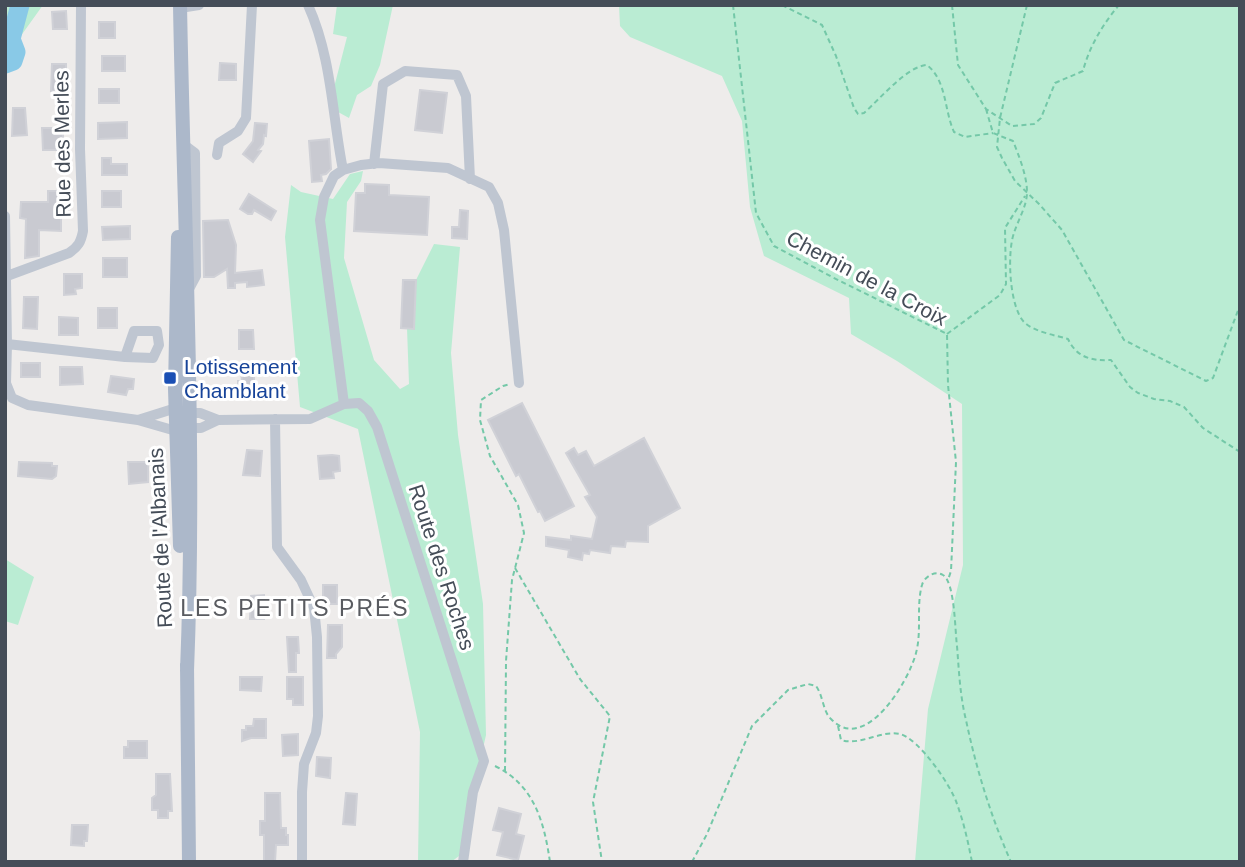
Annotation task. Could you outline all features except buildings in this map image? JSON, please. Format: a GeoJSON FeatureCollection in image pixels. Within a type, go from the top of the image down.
{"type":"FeatureCollection","features":[{"type":"Feature","properties":{"kind":"main road","name":"Route de l'Albanais"},"geometry":{"type":"LineString","coordinates":[[180,7],[188,291],[181,420]]}},
{"type":"Feature","properties":{"kind":"main road","name":"Route de l'Albanais"},"geometry":{"type":"LineString","coordinates":[[184,214],[178,235],[175,351],[181,420],[189,862]]}},
{"type":"Feature","properties":{"kind":"main road"},"geometry":{"type":"LineString","coordinates":[[181,420],[189,488],[187,671]]}},
{"type":"Feature","properties":{"kind":"street","name":"Rue des Merles"},"geometry":{"type":"LineString","coordinates":[[7,276],[69,253],[81,240],[81,5]]}},
{"type":"Feature","properties":{"kind":"street"},"geometry":{"type":"LineString","coordinates":[[180,7],[199,5]]}},
{"type":"Feature","properties":{"kind":"street"},"geometry":{"type":"LineString","coordinates":[[217,155],[219,143],[238,131],[246,118],[253,5]]}},
{"type":"Feature","properties":{"kind":"street"},"geometry":{"type":"LineString","coordinates":[[308,5],[318,28],[330,78],[343,170]]}},
{"type":"Feature","properties":{"kind":"street"},"geometry":{"type":"LineString","coordinates":[[374,164],[383,85],[405,71],[457,75],[466,96],[470,178]]}},
{"type":"Feature","properties":{"kind":"street"},"geometry":{"type":"LineString","coordinates":[[183,144],[195,153],[196,276],[188,291]]}},
{"type":"Feature","properties":{"kind":"street"},"geometry":{"type":"LineString","coordinates":[[5,216],[8,344],[6,383],[12,398],[19,403],[138,420],[181,420],[201,428],[218,420],[310,419],[344,404],[320,220],[324,197],[334,176],[343,170],[374,164],[448,168],[489,187],[498,202],[504,230],[519,383]]}},
{"type":"Feature","properties":{"kind":"street"},"geometry":{"type":"LineString","coordinates":[[8,344],[125,357]]}},
{"type":"Feature","properties":{"kind":"street","name":"Route des Roches"},"geometry":{"type":"LineString","coordinates":[[344,404],[359,403],[368,411],[377,427],[484,761]]}},
{"type":"Feature","properties":{"kind":"street"},"geometry":{"type":"LineString","coordinates":[[275,419],[277,547],[301,580],[314,608],[317,637],[318,716],[316,733],[304,764],[302,862]]}},
{"type":"Feature","properties":{"kind":"street"},"geometry":{"type":"LineString","coordinates":[[138,420],[181,420]]}},
{"type":"Feature","properties":{"kind":"street"},"geometry":{"type":"LineString","coordinates":[[463,862],[473,792],[484,761]]}},
{"type":"Feature","properties":{"kind":"path","name":"Chemin de la Croix"},"geometry":{"type":"LineString","coordinates":[[733,5],[756,213],[774,246],[832,278],[947,334],[948,385],[956,462],[951,571],[947,581]]}},
{"type":"Feature","properties":{"kind":"path"},"geometry":{"type":"LineString","coordinates":[[782,5],[821,25],[858,114],[864,113],[908,72],[919,65],[928,65],[935,71],[941,83],[954,132],[965,136],[998,131]]}},
{"type":"Feature","properties":{"kind":"path"},"geometry":{"type":"LineString","coordinates":[[952,5],[958,65],[986,109],[993,133],[1013,141],[1022,163],[1027,192],[1021,218],[1013,235],[1010,266],[1013,297],[1022,321],[1033,328],[1068,339],[1081,355],[1093,361],[1111,360],[1130,387],[1138,393],[1184,407],[1203,428],[1240,452]]}},
{"type":"Feature","properties":{"kind":"path"},"geometry":{"type":"LineString","coordinates":[[1027,5],[1000,118],[997,147],[1015,181],[1062,230],[1124,340],[1206,381],[1213,378],[1240,305]]}},
{"type":"Feature","properties":{"kind":"path"},"geometry":{"type":"LineString","coordinates":[[986,109],[1012,126],[1034,124],[1041,118],[1055,83],[1083,71],[1087,54],[1119,5]]}},
{"type":"Feature","properties":{"kind":"path"},"geometry":{"type":"LineString","coordinates":[[947,334],[1000,295],[1006,284],[1005,228],[1027,192]]}},
{"type":"Feature","properties":{"kind":"path"},"geometry":{"type":"LineString","coordinates":[[505,771],[506,661],[514,566],[524,533],[518,505],[490,456],[480,420],[481,400],[503,386],[519,383]]}},
{"type":"Feature","properties":{"kind":"path"},"geometry":{"type":"LineString","coordinates":[[514,566],[580,679],[610,716],[593,802],[602,862]]}},
{"type":"Feature","properties":{"kind":"path"},"geometry":{"type":"LineString","coordinates":[[692,862],[713,821],[752,726],[788,690],[808,684],[816,686],[821,692],[829,718],[851,728],[865,727],[888,704],[905,680],[916,653],[923,581],[935,573],[943,575],[947,581],[953,601],[965,718],[991,810],[1010,862]]}},
{"type":"Feature","properties":{"kind":"path"},"geometry":{"type":"LineString","coordinates":[[838,724],[842,740],[850,743],[886,734],[901,734],[920,748],[957,800],[972,862]]}},
{"type":"Feature","properties":{"kind":"path"},"geometry":{"type":"LineString","coordinates":[[484,761],[512,775],[536,805],[550,862]]}},
{"type":"Feature","properties":{"kind":"green space"},"geometry":{"type":"Polygon","coordinates":[[[5,5],[43,5],[5,58],[5,5]]]}},
{"type":"Feature","properties":{"kind":"green space"},"geometry":{"type":"Polygon","coordinates":[[[337,5],[393,5],[380,65],[371,86],[357,95],[349,118],[329,107],[347,37],[333,34],[337,5]]]}},
{"type":"Feature","properties":{"kind":"green space"},"geometry":{"type":"Polygon","coordinates":[[[619,5],[1240,5],[1240,862],[915,862],[928,709],[963,565],[962,404],[851,334],[849,298],[764,256],[750,207],[742,121],[722,76],[630,37],[620,26],[619,5]]]}},
{"type":"Feature","properties":{"kind":"green space"},"geometry":{"type":"Polygon","coordinates":[[[363,171],[361,181],[347,202],[344,258],[374,360],[400,389],[409,384],[407,328],[414,328],[416,280],[434,244],[460,247],[451,353],[458,435],[483,604],[486,735],[459,856],[451,862],[418,862],[420,732],[358,429],[300,407],[285,237],[291,185],[301,192],[333,199],[350,174],[363,171]]]}},
{"type":"Feature","properties":{"kind":"green space"},"geometry":{"type":"Polygon","coordinates":[[[5,559],[34,577],[18,625],[5,621],[5,559]]]}},
{"type":"Feature","properties":{"kind":"waterway"},"geometry":{"type":"LineString","coordinates":[[5,64],[13,61],[16,52],[11,39],[20,5]]}},
{"type":"Feature","properties":{"kind":"place","name":"Lotissement Chamblant"},"geometry":{"type":"Point","coordinates":[170,378]}},
{"type":"Feature","properties":{"kind":"district","name":"LES PETITS PRÉS"},"geometry":{"type":"Point","coordinates":[295,608]}}]}
